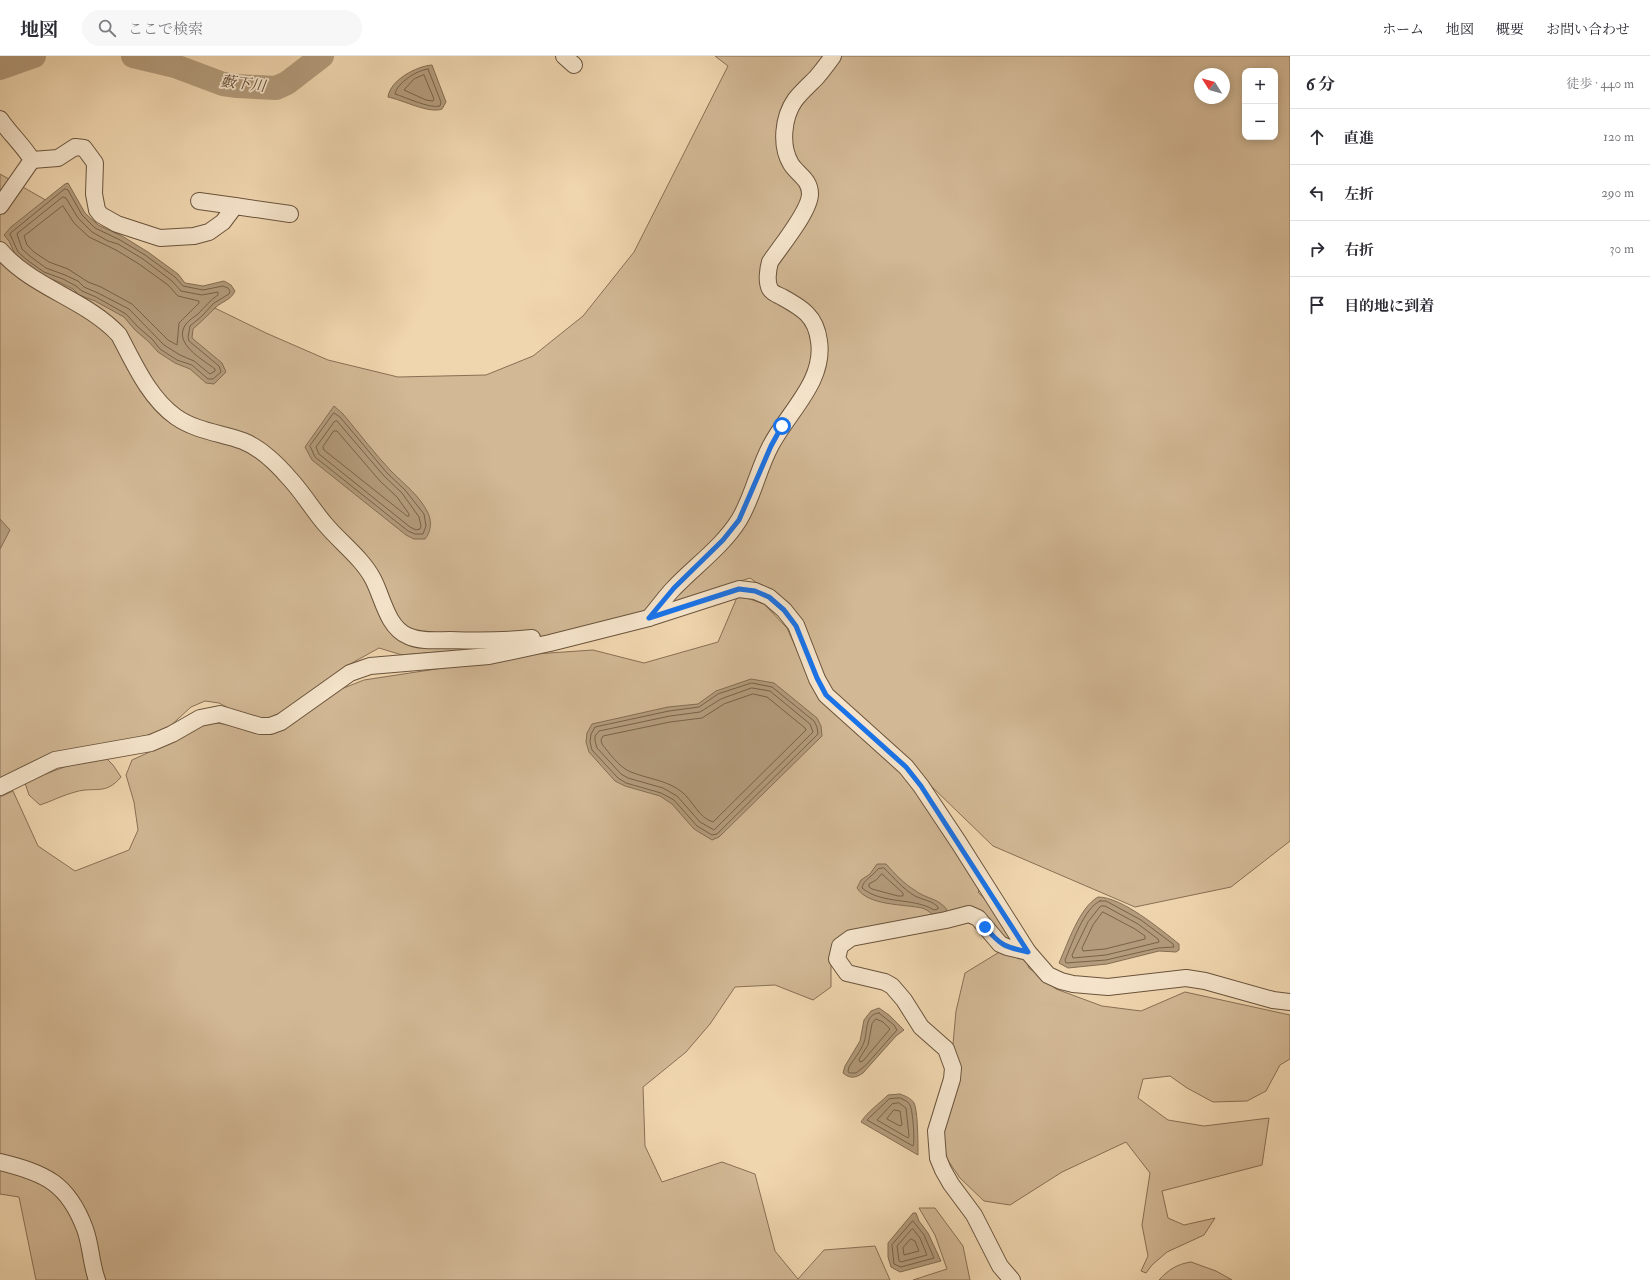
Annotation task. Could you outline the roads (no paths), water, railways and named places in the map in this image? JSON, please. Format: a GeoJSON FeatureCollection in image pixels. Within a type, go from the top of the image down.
{"type":"FeatureCollection","features":[{"type":"Feature","properties":{"kind":"street"},"geometry":{"type":"LineString","coordinates":[[649,618],[674,588],[723,540],[739,520],[771,446],[788,417],[811,385],[818,368],[821,353],[816,328],[809,315],[799,307],[773,293],[769,288],[768,268],[770,262],[808,206],[810,194],[808,184],[801,174],[792,166],[787,156],[785,133],[790,110],[796,100],[818,76],[833,56]]}},
{"type":"Feature","properties":{"kind":"street"},"geometry":{"type":"LineString","coordinates":[[0,119],[9,132],[26,149],[32,160]]}},
{"type":"Feature","properties":{"kind":"street"},"geometry":{"type":"LineString","coordinates":[[32,160],[58,158],[75,147],[84,148],[95,163],[94,194],[97,210],[101,215],[117,224],[160,238],[194,236],[209,232],[223,222],[236,206]]}},
{"type":"Feature","properties":{"kind":"street"},"geometry":{"type":"LineString","coordinates":[[0,206],[32,160]]}},
{"type":"Feature","properties":{"kind":"street"},"geometry":{"type":"LineString","coordinates":[[199,200],[290,214]]}},
{"type":"Feature","properties":{"kind":"street"},"geometry":{"type":"LineString","coordinates":[[0,250],[5,256],[38,282],[96,315],[111,326],[119,335],[158,401],[168,411],[190,426],[244,441],[254,446],[290,478],[326,525],[359,560],[372,578],[387,609],[391,622],[398,630],[409,637],[425,640],[504,641],[537,638],[550,643]]}},
{"type":"Feature","properties":{"kind":"street"},"geometry":{"type":"LineString","coordinates":[[0,787],[55,760],[151,743],[172,734],[200,718],[220,714],[260,726],[270,726],[281,722],[350,673],[370,666],[489,656],[550,643],[649,618],[739,589],[755,591],[769,597],[784,610],[796,626],[817,678],[826,695],[906,767],[921,786],[1028,952],[1048,974],[1061,981],[1073,984],[1108,987],[1166,979],[1186,978],[1205,981],[1273,1000],[1290,1002]]}},
{"type":"Feature","properties":{"kind":"street"},"geometry":{"type":"LineString","coordinates":[[1012,1280],[1000,1266],[974,1215],[951,1184],[938,1158],[936,1131],[952,1079],[953,1068],[946,1049],[921,1026],[904,1000],[892,986],[885,982],[847,973],[837,959],[840,946],[851,938],[946,920],[969,914],[978,918],[1000,944],[1006,947],[1028,952]]}},
{"type":"Feature","properties":{"kind":"street"},"geometry":{"type":"LineString","coordinates":[[0,1162],[28,1169],[48,1178],[62,1189],[74,1206],[85,1229],[97,1280]]}},
{"type":"Feature","properties":{"kind":"water"},"geometry":{"type":"Polygon","coordinates":[[[432,65],[446,102],[442,109],[430,110],[388,97],[394,85],[405,75],[419,68],[432,65]]]}},
{"type":"Feature","properties":{"kind":"water"},"geometry":{"type":"Polygon","coordinates":[[[68,183],[85,213],[98,225],[122,236],[148,252],[178,274],[185,283],[203,286],[224,281],[231,285],[235,291],[231,296],[216,307],[193,329],[192,338],[222,363],[226,372],[214,384],[206,383],[190,369],[175,363],[158,352],[124,317],[95,301],[79,295],[73,289],[42,275],[25,264],[15,254],[9,241],[4,235],[11,227],[68,183]]]}},
{"type":"Feature","properties":{"kind":"water"},"geometry":{"type":"Polygon","coordinates":[[[334,406],[343,414],[391,471],[421,501],[429,516],[430,523],[430,530],[425,539],[414,539],[406,535],[312,460],[305,447],[334,406]]]}},
{"type":"Feature","properties":{"kind":"water"},"geometry":{"type":"Polygon","coordinates":[[[0,519],[10,530],[0,549],[0,519]]]}},
{"type":"Feature","properties":{"kind":"water"},"geometry":{"type":"Polygon","coordinates":[[[751,679],[774,683],[817,718],[821,726],[822,736],[719,837],[712,840],[694,829],[672,804],[660,796],[625,786],[615,781],[589,752],[586,742],[587,733],[592,724],[668,707],[698,704],[716,691],[751,679]]]}},
{"type":"Feature","properties":{"kind":"water"},"geometry":{"type":"Polygon","coordinates":[[[877,864],[886,864],[908,885],[920,894],[940,903],[947,910],[945,912],[933,915],[922,908],[878,901],[862,894],[857,888],[861,880],[870,874],[877,864]]]}},
{"type":"Feature","properties":{"kind":"water"},"geometry":{"type":"Polygon","coordinates":[[[1098,897],[1108,898],[1118,902],[1140,915],[1179,944],[1179,950],[1176,952],[1159,951],[1107,964],[1068,968],[1059,963],[1070,936],[1080,917],[1091,902],[1098,897]]]}},
{"type":"Feature","properties":{"kind":"water"},"geometry":{"type":"Polygon","coordinates":[[[879,1008],[889,1015],[904,1030],[896,1036],[863,1073],[855,1077],[848,1076],[843,1073],[845,1066],[860,1041],[864,1020],[871,1011],[879,1008]]]}},
{"type":"Feature","properties":{"kind":"water"},"geometry":{"type":"Polygon","coordinates":[[[900,1094],[908,1097],[914,1103],[918,1128],[918,1155],[861,1122],[870,1111],[888,1095],[900,1094]]]}},
{"type":"Feature","properties":{"kind":"water"},"geometry":{"type":"Polygon","coordinates":[[[913,1213],[916,1213],[919,1221],[928,1233],[941,1261],[900,1272],[891,1267],[888,1257],[888,1243],[913,1213]]]}},
{"type":"Feature","properties":{"kind":"waterway","name":"藪下川"},"geometry":{"type":"LineString","coordinates":[[0,68],[34,56]]}},
{"type":"Feature","properties":{"kind":"waterway","name":"藪下川"},"geometry":{"type":"LineString","coordinates":[[133,56],[175,66],[223,84],[276,88],[287,83],[322,56]]}}]}
